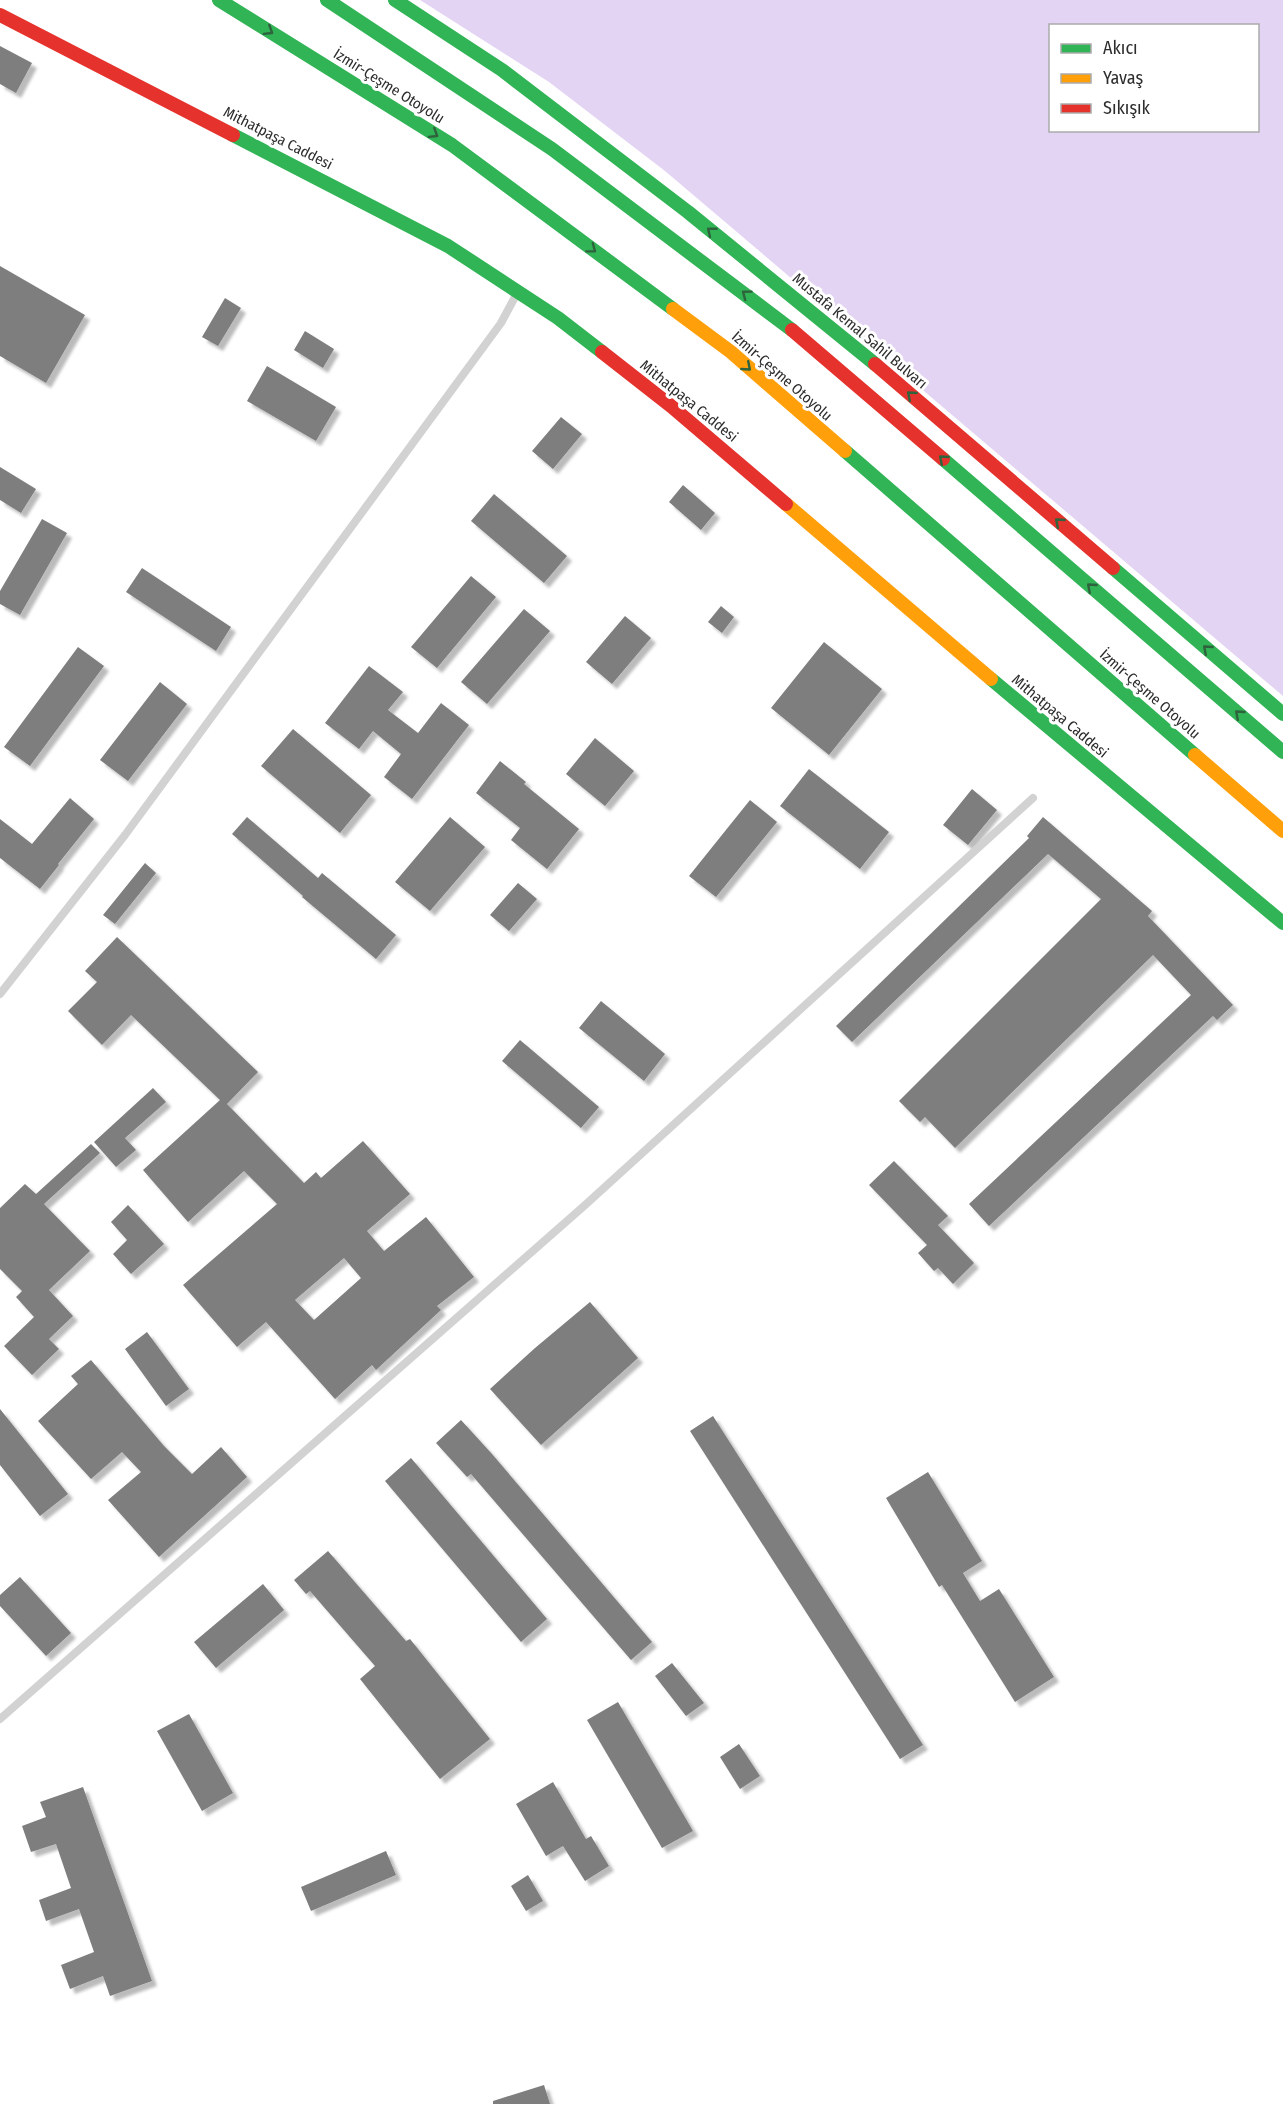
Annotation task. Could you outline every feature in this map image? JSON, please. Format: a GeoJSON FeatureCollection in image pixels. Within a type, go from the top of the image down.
{"type":"FeatureCollection","features":[{"type":"Feature","properties":{"kind":"main road","name":"İzmir-Çeşme Otoyolu"},"geometry":{"type":"LineString","coordinates":[[219,0],[452,145],[731,352],[1283,831]]}},
{"type":"Feature","properties":{"kind":"main road"},"geometry":{"type":"LineString","coordinates":[[327,0],[552,149],[790,328],[1283,752]]}},
{"type":"Feature","properties":{"kind":"main road","name":"Mustafa Kemal Sahil Bulvarı"},"geometry":{"type":"LineString","coordinates":[[395,0],[502,70],[688,212],[865,355],[1283,714]]}},
{"type":"Feature","properties":{"kind":"main road","name":"Mithatpaşa Caddesi"},"geometry":{"type":"LineString","coordinates":[[0,15],[438,240],[558,318],[671,406],[1083,757],[1283,922]]}},
{"type":"Feature","properties":{"kind":"lane"},"geometry":{"type":"LineString","coordinates":[[0,994],[132,825],[494,333],[518,291]]}},
{"type":"Feature","properties":{"kind":"lane"},"geometry":{"type":"LineString","coordinates":[[0,1719],[584,1206],[1033,798]]}},
{"type":"Feature","properties":{"kind":"shaded area"},"geometry":{"type":"Polygon","coordinates":[[[420,0],[1283,0],[1283,696],[665,171],[549,82],[420,0]]]}},
{"type":"Feature","properties":{"kind":"building"},"geometry":{"type":"Polygon","coordinates":[[[0,46],[32,63],[16,93],[0,84],[0,46]]]}},
{"type":"Feature","properties":{"kind":"building"},"geometry":{"type":"Polygon","coordinates":[[[0,266],[85,315],[46,383],[0,356],[0,266]]]}},
{"type":"Feature","properties":{"kind":"building"},"geometry":{"type":"Polygon","coordinates":[[[225,298],[241,308],[218,346],[202,337],[225,298]]]}},
{"type":"Feature","properties":{"kind":"building"},"geometry":{"type":"Polygon","coordinates":[[[305,331],[334,349],[323,368],[294,350],[305,331]]]}},
{"type":"Feature","properties":{"kind":"building"},"geometry":{"type":"Polygon","coordinates":[[[267,366],[336,407],[316,441],[247,401],[267,366]]]}},
{"type":"Feature","properties":{"kind":"building"},"geometry":{"type":"Polygon","coordinates":[[[561,417],[582,434],[553,469],[532,451],[561,417]]]}},
{"type":"Feature","properties":{"kind":"building"},"geometry":{"type":"Polygon","coordinates":[[[0,467],[36,489],[21,513],[0,500],[0,467]]]}},
{"type":"Feature","properties":{"kind":"building"},"geometry":{"type":"Polygon","coordinates":[[[683,485],[715,513],[701,530],[669,502],[683,485]]]}},
{"type":"Feature","properties":{"kind":"building"},"geometry":{"type":"Polygon","coordinates":[[[494,494],[567,556],[544,583],[471,521],[494,494]]]}},
{"type":"Feature","properties":{"kind":"building"},"geometry":{"type":"Polygon","coordinates":[[[42,519],[67,533],[20,615],[0,604],[0,591],[42,519]]]}},
{"type":"Feature","properties":{"kind":"building"},"geometry":{"type":"Polygon","coordinates":[[[142,568],[231,627],[216,651],[126,592],[142,568]]]}},
{"type":"Feature","properties":{"kind":"building"},"geometry":{"type":"Polygon","coordinates":[[[471,576],[496,597],[437,668],[411,647],[471,576]]]}},
{"type":"Feature","properties":{"kind":"building"},"geometry":{"type":"Polygon","coordinates":[[[721,606],[734,617],[722,633],[708,622],[721,606]]]}},
{"type":"Feature","properties":{"kind":"building"},"geometry":{"type":"Polygon","coordinates":[[[524,609],[550,631],[487,704],[461,682],[524,609]]]}},
{"type":"Feature","properties":{"kind":"building"},"geometry":{"type":"Polygon","coordinates":[[[625,616],[651,638],[612,684],[586,662],[625,616]]]}},
{"type":"Feature","properties":{"kind":"building"},"geometry":{"type":"Polygon","coordinates":[[[824,642],[882,689],[829,755],[771,708],[824,642]]]}},
{"type":"Feature","properties":{"kind":"building"},"geometry":{"type":"Polygon","coordinates":[[[78,647],[104,666],[30,766],[4,747],[78,647]]]}},
{"type":"Feature","properties":{"kind":"building"},"geometry":{"type":"Polygon","coordinates":[[[369,666],[403,692],[388,710],[418,733],[441,703],[469,725],[412,799],[384,777],[401,754],[373,731],[359,749],[325,723],[369,666]]]}},
{"type":"Feature","properties":{"kind":"building"},"geometry":{"type":"Polygon","coordinates":[[[160,682],[187,704],[128,781],[100,760],[160,682]]]}},
{"type":"Feature","properties":{"kind":"building"},"geometry":{"type":"Polygon","coordinates":[[[293,729],[371,795],[340,833],[261,766],[293,729]]]}},
{"type":"Feature","properties":{"kind":"building"},"geometry":{"type":"Polygon","coordinates":[[[595,738],[634,771],[605,806],[566,774],[595,738]]]}},
{"type":"Feature","properties":{"kind":"building"},"geometry":{"type":"Polygon","coordinates":[[[500,761],[579,829],[547,869],[511,840],[520,828],[476,793],[500,761]]]}},
{"type":"Feature","properties":{"kind":"building"},"geometry":{"type":"Polygon","coordinates":[[[809,769],[889,832],[860,869],[780,806],[809,769]]]}},
{"type":"Feature","properties":{"kind":"building"},"geometry":{"type":"Polygon","coordinates":[[[972,789],[997,810],[968,845],[943,825],[972,789]]]}},
{"type":"Feature","properties":{"kind":"building"},"geometry":{"type":"Polygon","coordinates":[[[70,798],[94,819],[40,889],[0,858],[0,819],[32,844],[70,798]]]}},
{"type":"Feature","properties":{"kind":"building"},"geometry":{"type":"Polygon","coordinates":[[[750,800],[777,822],[716,897],[689,876],[750,800]]]}},
{"type":"Feature","properties":{"kind":"building"},"geometry":{"type":"Polygon","coordinates":[[[247,817],[318,878],[322,873],[396,935],[376,959],[232,834],[247,817]]]}},
{"type":"Feature","properties":{"kind":"building"},"geometry":{"type":"Polygon","coordinates":[[[450,817],[485,847],[430,911],[395,882],[450,817]]]}},
{"type":"Feature","properties":{"kind":"building"},"geometry":{"type":"Polygon","coordinates":[[[1043,817],[1152,911],[1148,916],[1233,1005],[1217,1020],[1213,1016],[989,1226],[969,1204],[1191,995],[1153,955],[955,1148],[925,1117],[920,1122],[899,1101],[1101,899],[1048,854],[852,1042],[836,1026],[1029,838],[1027,836],[1043,817]]]}},
{"type":"Feature","properties":{"kind":"building"},"geometry":{"type":"Polygon","coordinates":[[[145,863],[156,873],[115,924],[103,915],[145,863]]]}},
{"type":"Feature","properties":{"kind":"building"},"geometry":{"type":"Polygon","coordinates":[[[518,883],[537,899],[509,931],[490,915],[518,883]]]}},
{"type":"Feature","properties":{"kind":"building"},"geometry":{"type":"Polygon","coordinates":[[[117,937],[258,1072],[227,1104],[304,1183],[316,1172],[321,1178],[363,1141],[410,1194],[367,1231],[384,1251],[426,1217],[474,1277],[437,1306],[441,1310],[376,1370],[372,1365],[335,1399],[266,1322],[237,1347],[183,1285],[277,1204],[244,1171],[188,1222],[143,1170],[220,1100],[131,1015],[102,1045],[68,1011],[97,982],[85,971],[117,937]],[[344,1258],[295,1300],[314,1320],[361,1278],[344,1258]]]}},
{"type":"Feature","properties":{"kind":"building"},"geometry":{"type":"Polygon","coordinates":[[[601,1001],[665,1054],[644,1081],[579,1028],[601,1001]]]}},
{"type":"Feature","properties":{"kind":"building"},"geometry":{"type":"Polygon","coordinates":[[[520,1040],[599,1107],[581,1128],[502,1061],[520,1040]]]}},
{"type":"Feature","properties":{"kind":"building"},"geometry":{"type":"Polygon","coordinates":[[[153,1088],[166,1102],[125,1138],[136,1150],[116,1167],[94,1142],[153,1088]]]}},
{"type":"Feature","properties":{"kind":"building"},"geometry":{"type":"Polygon","coordinates":[[[91,1144],[100,1153],[44,1204],[90,1251],[49,1290],[73,1316],[49,1339],[59,1349],[32,1375],[4,1346],[34,1317],[16,1297],[22,1291],[0,1269],[0,1208],[25,1184],[36,1194],[91,1144]]]}},
{"type":"Feature","properties":{"kind":"building"},"geometry":{"type":"Polygon","coordinates":[[[894,1161],[948,1216],[938,1225],[974,1263],[953,1284],[938,1268],[934,1271],[918,1253],[927,1245],[869,1185],[894,1161]]]}},
{"type":"Feature","properties":{"kind":"building"},"geometry":{"type":"Polygon","coordinates":[[[128,1205],[164,1244],[131,1274],[113,1254],[127,1240],[111,1222],[128,1205]]]}},
{"type":"Feature","properties":{"kind":"building"},"geometry":{"type":"Polygon","coordinates":[[[590,1302],[638,1358],[541,1445],[490,1389],[590,1302]]]}},
{"type":"Feature","properties":{"kind":"building"},"geometry":{"type":"Polygon","coordinates":[[[147,1332],[189,1389],[166,1406],[125,1349],[147,1332]]]}},
{"type":"Feature","properties":{"kind":"building"},"geometry":{"type":"Polygon","coordinates":[[[91,1360],[164,1446],[192,1474],[221,1447],[247,1477],[159,1557],[108,1500],[141,1472],[122,1452],[91,1479],[38,1421],[78,1384],[71,1376],[91,1360]]]}},
{"type":"Feature","properties":{"kind":"building"},"geometry":{"type":"Polygon","coordinates":[[[0,1409],[68,1494],[40,1516],[0,1465],[0,1409]]]}},
{"type":"Feature","properties":{"kind":"building"},"geometry":{"type":"Polygon","coordinates":[[[713,1416],[923,1745],[900,1759],[690,1431],[713,1416]]]}},
{"type":"Feature","properties":{"kind":"building"},"geometry":{"type":"Polygon","coordinates":[[[461,1420],[652,1642],[631,1660],[471,1474],[467,1477],[436,1443],[461,1420]]]}},
{"type":"Feature","properties":{"kind":"building"},"geometry":{"type":"Polygon","coordinates":[[[411,1458],[547,1619],[521,1642],[385,1481],[411,1458]]]}},
{"type":"Feature","properties":{"kind":"building"},"geometry":{"type":"Polygon","coordinates":[[[928,1472],[982,1561],[963,1573],[980,1601],[999,1589],[1054,1677],[1015,1702],[942,1585],[939,1587],[886,1498],[928,1472]]]}},
{"type":"Feature","properties":{"kind":"building"},"geometry":{"type":"Polygon","coordinates":[[[328,1551],[406,1641],[410,1639],[490,1739],[440,1779],[360,1679],[375,1666],[310,1591],[306,1594],[294,1580],[328,1551]]]}},
{"type":"Feature","properties":{"kind":"building"},"geometry":{"type":"Polygon","coordinates":[[[20,1577],[71,1633],[46,1656],[0,1606],[0,1595],[20,1577]]]}},
{"type":"Feature","properties":{"kind":"building"},"geometry":{"type":"Polygon","coordinates":[[[263,1584],[284,1610],[216,1668],[194,1642],[263,1584]]]}},
{"type":"Feature","properties":{"kind":"building"},"geometry":{"type":"Polygon","coordinates":[[[672,1663],[704,1703],[686,1716],[655,1676],[672,1663]]]}},
{"type":"Feature","properties":{"kind":"building"},"geometry":{"type":"Polygon","coordinates":[[[618,1702],[693,1831],[662,1848],[587,1720],[618,1702]]]}},
{"type":"Feature","properties":{"kind":"building"},"geometry":{"type":"Polygon","coordinates":[[[189,1714],[233,1793],[202,1811],[157,1731],[189,1714]]]}},
{"type":"Feature","properties":{"kind":"building"},"geometry":{"type":"Polygon","coordinates":[[[739,1744],[760,1776],[740,1789],[720,1757],[739,1744]]]}},
{"type":"Feature","properties":{"kind":"building"},"geometry":{"type":"Polygon","coordinates":[[[553,1782],[586,1839],[591,1836],[609,1866],[585,1881],[563,1846],[546,1856],[516,1804],[553,1782]]]}},
{"type":"Feature","properties":{"kind":"building"},"geometry":{"type":"Polygon","coordinates":[[[83,1787],[152,1981],[110,1996],[103,1976],[70,1989],[61,1965],[94,1952],[79,1909],[46,1921],[39,1900],[71,1888],[56,1844],[31,1852],[22,1826],[46,1817],[40,1802],[83,1787]]]}},
{"type":"Feature","properties":{"kind":"building"},"geometry":{"type":"Polygon","coordinates":[[[386,1851],[396,1875],[311,1911],[301,1887],[386,1851]]]}},
{"type":"Feature","properties":{"kind":"building"},"geometry":{"type":"Polygon","coordinates":[[[528,1875],[543,1901],[526,1911],[511,1886],[528,1875]]]}},
{"type":"Feature","properties":{"kind":"building"},"geometry":{"type":"Polygon","coordinates":[[[544,2085],[550,2104],[493,2104],[493,2101],[544,2085]]]}},
{"type":"Feature","properties":{"kind":"traffic: fast"},"geometry":{"type":"LineString","coordinates":[[219,0],[452,145],[673,309]]}},
{"type":"Feature","properties":{"kind":"traffic: fast"},"geometry":{"type":"LineString","coordinates":[[327,0],[552,149],[792,330]]}},
{"type":"Feature","properties":{"kind":"traffic: fast"},"geometry":{"type":"LineString","coordinates":[[395,0],[502,70],[688,212],[875,364]]}},
{"type":"Feature","properties":{"kind":"traffic: fast"},"geometry":{"type":"LineString","coordinates":[[233,135],[448,246],[558,318],[602,352]]}},
{"type":"Feature","properties":{"kind":"traffic: fast"},"geometry":{"type":"LineString","coordinates":[[845,451],[1195,755]]}},
{"type":"Feature","properties":{"kind":"traffic: fast"},"geometry":{"type":"LineString","coordinates":[[943,459],[1283,752]]}},
{"type":"Feature","properties":{"kind":"traffic: fast"},"geometry":{"type":"LineString","coordinates":[[1113,568],[1283,714]]}},
{"type":"Feature","properties":{"kind":"traffic: fast"},"geometry":{"type":"LineString","coordinates":[[991,679],[1283,923]]}},
{"type":"Feature","properties":{"kind":"traffic: slow"},"geometry":{"type":"LineString","coordinates":[[673,309],[731,352],[845,451]]}},
{"type":"Feature","properties":{"kind":"traffic: slow"},"geometry":{"type":"LineString","coordinates":[[786,504],[991,679]]}},
{"type":"Feature","properties":{"kind":"traffic: slow"},"geometry":{"type":"LineString","coordinates":[[1195,755],[1283,831]]}},
{"type":"Feature","properties":{"kind":"traffic: jam"},"geometry":{"type":"LineString","coordinates":[[0,15],[233,135]]}},
{"type":"Feature","properties":{"kind":"traffic: jam"},"geometry":{"type":"LineString","coordinates":[[792,330],[943,459]]}},
{"type":"Feature","properties":{"kind":"traffic: jam"},"geometry":{"type":"LineString","coordinates":[[602,352],[671,406],[786,504]]}},
{"type":"Feature","properties":{"kind":"traffic: jam"},"geometry":{"type":"LineString","coordinates":[[875,364],[1113,568]]}}]}
